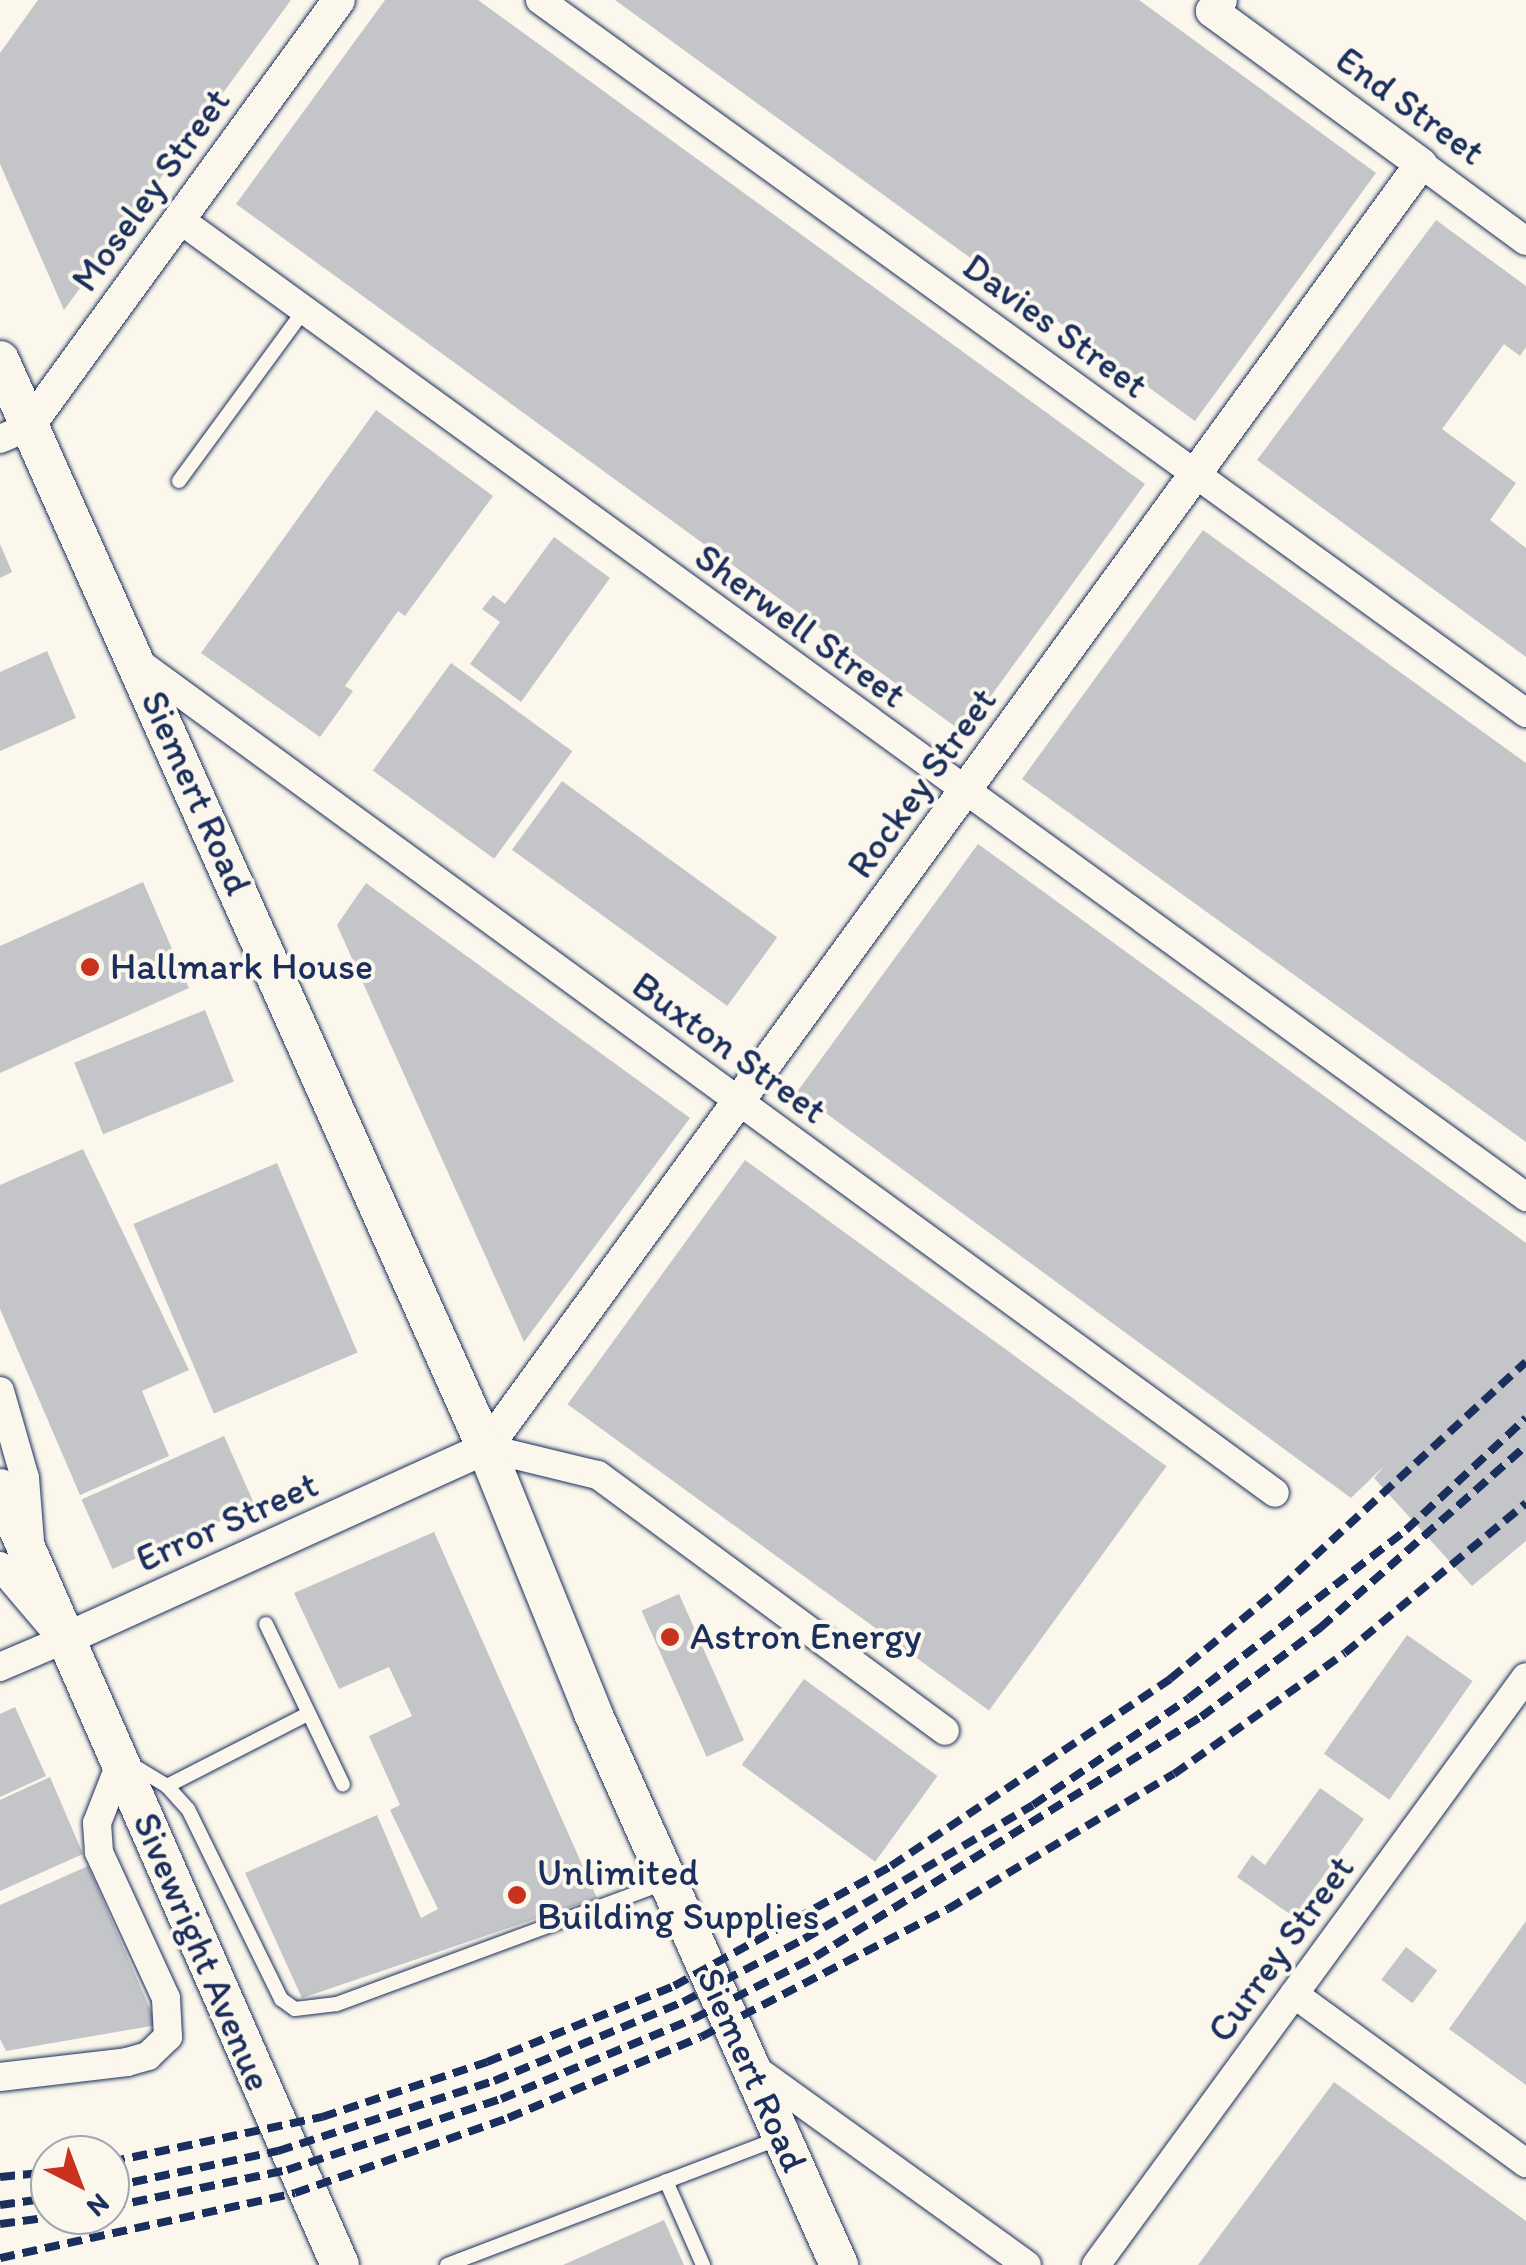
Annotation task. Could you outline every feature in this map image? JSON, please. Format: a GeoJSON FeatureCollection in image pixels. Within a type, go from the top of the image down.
{"type":"FeatureCollection","features":[{"type":"Feature","properties":{"kind":"main road","name":"Siemert Road"},"geometry":{"type":"LineString","coordinates":[[0,360],[14,433],[138,662],[486,1448],[592,1711],[839,2265]]}},
{"type":"Feature","properties":{"kind":"main road","name":"Sivewright Avenue"},"geometry":{"type":"LineString","coordinates":[[0,1488],[16,1566],[62,1640],[122,1759],[209,1978],[340,2265]]}},
{"type":"Feature","properties":{"kind":"street","name":"Moseley Street"},"geometry":{"type":"LineString","coordinates":[[14,433],[339,0]]}},
{"type":"Feature","properties":{"kind":"street","name":"Davies Street"},"geometry":{"type":"LineString","coordinates":[[540,0],[1526,713]]}},
{"type":"Feature","properties":{"kind":"street","name":"End Street"},"geometry":{"type":"LineString","coordinates":[[1210,4],[1526,241]]}},
{"type":"Feature","properties":{"kind":"street","name":"Rockey Street"},"geometry":{"type":"LineString","coordinates":[[486,1448],[1421,164]]}},
{"type":"Feature","properties":{"kind":"street","name":"Sherwell Street"},"geometry":{"type":"LineString","coordinates":[[178,218],[1526,1197]]}},
{"type":"Feature","properties":{"kind":"street","name":"Buxton Street"},"geometry":{"type":"LineString","coordinates":[[138,662],[1275,1493]]}},
{"type":"Feature","properties":{"kind":"street"},"geometry":{"type":"LineString","coordinates":[[0,1391],[25,1478],[16,1566]]}},
{"type":"Feature","properties":{"kind":"street","name":"Error Street"},"geometry":{"type":"LineString","coordinates":[[0,1667],[486,1448]]}},
{"type":"Feature","properties":{"kind":"street"},"geometry":{"type":"LineString","coordinates":[[486,1448],[598,1475],[945,1731]]}},
{"type":"Feature","properties":{"kind":"street","name":"Currey Street"},"geometry":{"type":"LineString","coordinates":[[1096,2265],[1526,1676]]}},
{"type":"Feature","properties":{"kind":"street"},"geometry":{"type":"LineString","coordinates":[[0,2077],[127,2062],[160,2048],[172,2025],[99,1852],[97,1824],[122,1759]]}},
{"type":"Feature","properties":{"kind":"street"},"geometry":{"type":"LineString","coordinates":[[1294,1994],[1526,2163]]}},
{"type":"Feature","properties":{"kind":"street"},"geometry":{"type":"LineString","coordinates":[[750,2065],[1027,2265]]}},
{"type":"Feature","properties":{"kind":"lane"},"geometry":{"type":"LineString","coordinates":[[179,481],[304,310]]}},
{"type":"Feature","properties":{"kind":"lane"},"geometry":{"type":"LineString","coordinates":[[266,1624],[342,1785]]}},
{"type":"Feature","properties":{"kind":"lane"},"geometry":{"type":"LineString","coordinates":[[167,1786],[308,1714]]}},
{"type":"Feature","properties":{"kind":"lane"},"geometry":{"type":"LineString","coordinates":[[122,1759],[167,1786],[200,1828],[281,1999],[295,2009],[336,2004],[667,1882]]}},
{"type":"Feature","properties":{"kind":"lane"},"geometry":{"type":"LineString","coordinates":[[447,2265],[782,2137]]}},
{"type":"Feature","properties":{"kind":"lane"},"geometry":{"type":"LineString","coordinates":[[666,2181],[703,2265]]}},
{"type":"Feature","properties":{"kind":"building"},"geometry":{"type":"Polygon","coordinates":[[[38,0],[291,0],[64,310],[0,164],[0,53],[38,0]]]}},
{"type":"Feature","properties":{"kind":"building"},"geometry":{"type":"Polygon","coordinates":[[[385,0],[478,0],[1145,484],[964,733],[236,204],[385,0]]]}},
{"type":"Feature","properties":{"kind":"building"},"geometry":{"type":"Polygon","coordinates":[[[615,0],[1139,0],[1376,173],[1195,421],[615,0]]]}},
{"type":"Feature","properties":{"kind":"building"},"geometry":{"type":"Polygon","coordinates":[[[1436,220],[1526,286],[1526,347],[1520,356],[1504,344],[1442,429],[1516,483],[1490,520],[1526,548],[1526,657],[1257,460],[1436,220]]]}},
{"type":"Feature","properties":{"kind":"building"},"geometry":{"type":"Polygon","coordinates":[[[376,410],[493,496],[405,616],[398,611],[345,686],[353,691],[320,737],[201,653],[376,410]]]}},
{"type":"Feature","properties":{"kind":"building"},"geometry":{"type":"Polygon","coordinates":[[[1203,530],[1526,763],[1526,1142],[1022,779],[1203,530]]]}},
{"type":"Feature","properties":{"kind":"building"},"geometry":{"type":"Polygon","coordinates":[[[554,537],[610,578],[521,702],[470,664],[500,622],[482,609],[493,595],[505,604],[554,537]]]}},
{"type":"Feature","properties":{"kind":"building"},"geometry":{"type":"Polygon","coordinates":[[[0,544],[12,572],[0,578],[0,544]]]}},
{"type":"Feature","properties":{"kind":"building"},"geometry":{"type":"Polygon","coordinates":[[[47,651],[76,718],[0,751],[0,672],[47,651]]]}},
{"type":"Feature","properties":{"kind":"building"},"geometry":{"type":"Polygon","coordinates":[[[451,663],[572,751],[494,859],[373,771],[451,663]]]}},
{"type":"Feature","properties":{"kind":"building"},"geometry":{"type":"Polygon","coordinates":[[[562,781],[777,937],[727,1006],[512,850],[562,781]]]}},
{"type":"Feature","properties":{"kind":"building"},"geometry":{"type":"Polygon","coordinates":[[[978,844],[1526,1243],[1526,1541],[1472,1586],[1374,1478],[1384,1466],[1351,1498],[797,1092],[978,844]]]}},
{"type":"Feature","properties":{"kind":"building","name":"Hallmark House"},"geometry":{"type":"Polygon","coordinates":[[[143,882],[189,988],[0,1073],[0,946],[143,882]]]}},
{"type":"Feature","properties":{"kind":"building"},"geometry":{"type":"Polygon","coordinates":[[[366,883],[690,1118],[524,1342],[337,925],[366,883]]]}},
{"type":"Feature","properties":{"kind":"building"},"geometry":{"type":"Polygon","coordinates":[[[205,1010],[234,1081],[103,1134],[74,1063],[205,1010]]]}},
{"type":"Feature","properties":{"kind":"building"},"geometry":{"type":"Polygon","coordinates":[[[83,1149],[189,1370],[142,1391],[169,1456],[80,1495],[0,1309],[0,1185],[83,1149]]]}},
{"type":"Feature","properties":{"kind":"building"},"geometry":{"type":"Polygon","coordinates":[[[745,1160],[1166,1466],[989,1711],[567,1404],[745,1160]]]}},
{"type":"Feature","properties":{"kind":"building"},"geometry":{"type":"Polygon","coordinates":[[[277,1163],[357,1353],[214,1414],[133,1224],[277,1163]]]}},
{"type":"Feature","properties":{"kind":"building"},"geometry":{"type":"Polygon","coordinates":[[[224,1436],[255,1505],[112,1569],[81,1499],[224,1436]]]}},
{"type":"Feature","properties":{"kind":"building"},"geometry":{"type":"Polygon","coordinates":[[[434,1532],[597,1898],[302,1998],[245,1873],[377,1815],[421,1918],[438,1909],[390,1810],[400,1805],[369,1736],[412,1716],[389,1667],[339,1689],[294,1593],[434,1532]]]}},
{"type":"Feature","properties":{"kind":"building"},"geometry":{"type":"Polygon","coordinates":[[[679,1594],[744,1740],[707,1757],[642,1611],[679,1594]]]}},
{"type":"Feature","properties":{"kind":"building"},"geometry":{"type":"Polygon","coordinates":[[[1407,1635],[1473,1681],[1389,1800],[1324,1754],[1407,1635]]]}},
{"type":"Feature","properties":{"kind":"building"},"geometry":{"type":"Polygon","coordinates":[[[804,1679],[937,1776],[875,1862],[742,1765],[804,1679]]]}},
{"type":"Feature","properties":{"kind":"building"},"geometry":{"type":"Polygon","coordinates":[[[15,1707],[46,1776],[0,1797],[0,1714],[15,1707]]]}},
{"type":"Feature","properties":{"kind":"building"},"geometry":{"type":"Polygon","coordinates":[[[50,1777],[83,1854],[0,1891],[0,1800],[50,1777]]]}},
{"type":"Feature","properties":{"kind":"building"},"geometry":{"type":"Polygon","coordinates":[[[1320,1788],[1364,1819],[1294,1917],[1237,1877],[1252,1855],[1265,1865],[1320,1788]]]}},
{"type":"Feature","properties":{"kind":"building"},"geometry":{"type":"Polygon","coordinates":[[[88,1866],[157,2025],[6,2051],[0,2039],[0,1905],[88,1866]]]}},
{"type":"Feature","properties":{"kind":"building"},"geometry":{"type":"Polygon","coordinates":[[[1526,1921],[1526,2085],[1449,2029],[1526,1921]]]}},
{"type":"Feature","properties":{"kind":"building"},"geometry":{"type":"Polygon","coordinates":[[[1406,1947],[1437,1970],[1412,2003],[1381,1980],[1406,1947]]]}},
{"type":"Feature","properties":{"kind":"building"},"geometry":{"type":"Polygon","coordinates":[[[1334,2082],[1526,2221],[1526,2265],[1198,2265],[1334,2082]]]}},
{"type":"Feature","properties":{"kind":"building"},"geometry":{"type":"Polygon","coordinates":[[[664,2220],[684,2265],[563,2265],[664,2220]]]}},
{"type":"Feature","properties":{"kind":"railway"},"geometry":{"type":"LineString","coordinates":[[130,2158],[322,2117],[487,2062],[674,1986],[891,1866],[1170,1679],[1280,1588],[1526,1362]]}},
{"type":"Feature","properties":{"kind":"railway"},"geometry":{"type":"LineString","coordinates":[[130,2183],[278,2151],[494,2081],[683,2002],[804,1939],[1033,1805],[1189,1698],[1406,1530],[1526,1418]]}},
{"type":"Feature","properties":{"kind":"railway"},"geometry":{"type":"LineString","coordinates":[[130,2203],[287,2170],[501,2099],[693,2019],[815,1957],[1201,1717],[1320,1628],[1526,1446]]}},
{"type":"Feature","properties":{"kind":"railway"},"geometry":{"type":"LineString","coordinates":[[0,2258],[295,2193],[508,2118],[701,2037],[948,1909],[1174,1774],[1345,1653],[1526,1503]]}},
{"type":"Feature","properties":{"kind":"railway"},"geometry":{"type":"LineString","coordinates":[[0,2177],[30,2174]]}},
{"type":"Feature","properties":{"kind":"railway"},"geometry":{"type":"LineString","coordinates":[[0,2205],[30,2201]]}},
{"type":"Feature","properties":{"kind":"railway"},"geometry":{"type":"LineString","coordinates":[[0,2224],[30,2220]]}},
{"type":"Feature","properties":{"kind":"place","name":"Hallmark House"},"geometry":{"type":"Point","coordinates":[90,967]}},
{"type":"Feature","properties":{"kind":"place","name":"Astron Energy"},"geometry":{"type":"Point","coordinates":[670,1637]}},
{"type":"Feature","properties":{"kind":"place","name":"Unlimited Building Supplies"},"geometry":{"type":"Point","coordinates":[517,1895]}}]}
